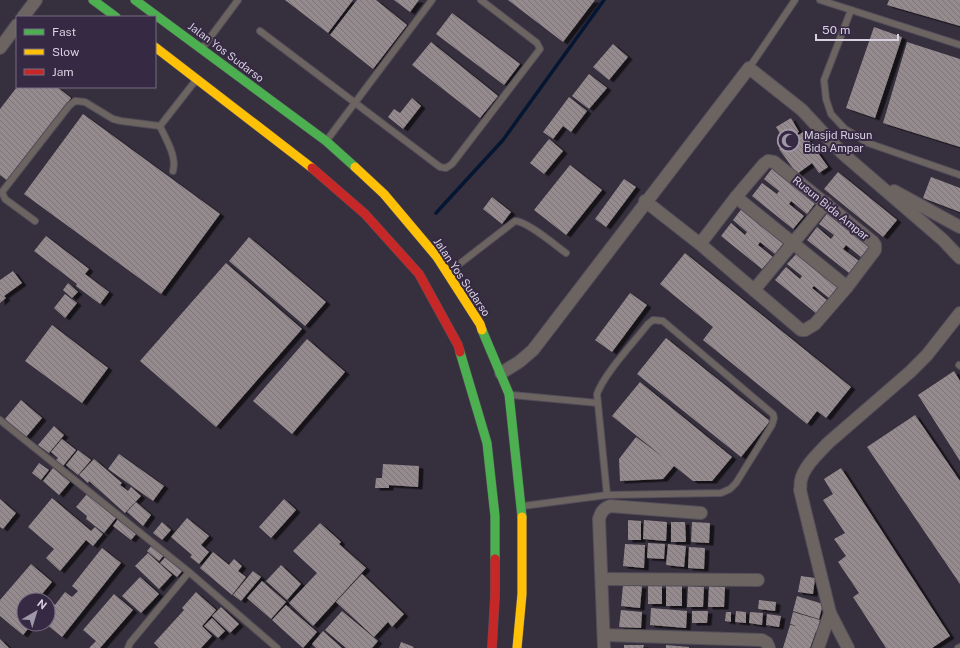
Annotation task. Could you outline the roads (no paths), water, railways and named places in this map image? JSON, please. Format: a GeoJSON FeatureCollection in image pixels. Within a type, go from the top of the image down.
{"type":"FeatureCollection","features":[{"type":"Feature","properties":{"kind":"main road"},"geometry":{"type":"LineString","coordinates":[[93,0],[115,16]]}},
{"type":"Feature","properties":{"kind":"main road","name":"Jalan Yos Sudarso"},"geometry":{"type":"LineString","coordinates":[[135,0],[202,49],[324,144],[384,194],[437,257],[445,275],[480,324],[509,394],[521,506],[522,594],[517,648]]}},
{"type":"Feature","properties":{"kind":"main road"},"geometry":{"type":"LineString","coordinates":[[156,48],[310,162],[365,214],[429,287],[458,345],[487,443],[495,516],[495,596],[492,648]]}},
{"type":"Feature","properties":{"kind":"street"},"geometry":{"type":"LineString","coordinates":[[24,16],[36,0]]}},
{"type":"Feature","properties":{"kind":"street"},"geometry":{"type":"LineString","coordinates":[[0,48],[16,27]]}},
{"type":"Feature","properties":{"kind":"street"},"geometry":{"type":"LineString","coordinates":[[501,373],[519,362],[533,350],[645,201],[749,68],[802,110],[842,153],[943,240],[960,258]]}},
{"type":"Feature","properties":{"kind":"street","name":"Rusun Bida Ampar"},"geometry":{"type":"LineString","coordinates":[[645,201],[700,244],[801,330],[805,330],[815,324],[847,287],[875,250],[875,245],[826,203],[774,162],[770,161],[764,164],[736,197],[700,244]]}},
{"type":"Feature","properties":{"kind":"street"},"geometry":{"type":"LineString","coordinates":[[872,179],[960,227]]}},
{"type":"Feature","properties":{"kind":"street"},"geometry":{"type":"LineString","coordinates":[[736,197],[847,287]]}},
{"type":"Feature","properties":{"kind":"street"},"geometry":{"type":"LineString","coordinates":[[754,290],[826,203]]}},
{"type":"Feature","properties":{"kind":"street"},"geometry":{"type":"LineString","coordinates":[[848,648],[830,613],[800,490],[801,479],[807,468],[828,443],[910,372],[927,354],[960,313]]}},
{"type":"Feature","properties":{"kind":"street"},"geometry":{"type":"LineString","coordinates":[[604,648],[599,519],[601,512],[610,506],[701,513]]}},
{"type":"Feature","properties":{"kind":"street"},"geometry":{"type":"LineString","coordinates":[[602,579],[758,580]]}},
{"type":"Feature","properties":{"kind":"street"},"geometry":{"type":"LineString","coordinates":[[818,648],[830,613]]}},
{"type":"Feature","properties":{"kind":"street"},"geometry":{"type":"LineString","coordinates":[[604,635],[762,640],[767,643],[769,648]]}},
{"type":"Feature","properties":{"kind":"lane"},"geometry":{"type":"LineString","coordinates":[[202,49],[238,0]]}},
{"type":"Feature","properties":{"kind":"lane"},"geometry":{"type":"LineString","coordinates":[[324,144],[432,0]]}},
{"type":"Feature","properties":{"kind":"lane"},"geometry":{"type":"LineString","coordinates":[[260,31],[356,102],[440,167],[446,168],[452,164],[540,49],[538,43],[481,0]]}},
{"type":"Feature","properties":{"kind":"lane"},"geometry":{"type":"LineString","coordinates":[[749,68],[795,0]]}},
{"type":"Feature","properties":{"kind":"lane"},"geometry":{"type":"LineString","coordinates":[[820,0],[960,45]]}},
{"type":"Feature","properties":{"kind":"lane"},"geometry":{"type":"LineString","coordinates":[[851,10],[824,80],[826,99],[831,114],[845,129],[868,143],[960,175]]}},
{"type":"Feature","properties":{"kind":"lane"},"geometry":{"type":"LineString","coordinates":[[160,126],[197,79]]}},
{"type":"Feature","properties":{"kind":"lane"},"geometry":{"type":"LineString","coordinates":[[35,221],[5,199],[2,192],[69,106],[75,101],[85,102],[113,119],[160,126]]}},
{"type":"Feature","properties":{"kind":"lane"},"geometry":{"type":"LineString","coordinates":[[160,126],[172,154],[174,165],[173,171]]}},
{"type":"Feature","properties":{"kind":"lane"},"geometry":{"type":"LineString","coordinates":[[445,275],[515,221],[528,225],[566,253]]}},
{"type":"Feature","properties":{"kind":"lane"},"geometry":{"type":"LineString","coordinates":[[521,506],[607,495],[725,492],[736,483],[772,425],[774,418],[773,414],[664,321],[653,320],[648,324],[606,377],[599,389],[598,403],[607,495]]}},
{"type":"Feature","properties":{"kind":"lane"},"geometry":{"type":"LineString","coordinates":[[509,394],[598,403]]}},
{"type":"Feature","properties":{"kind":"lane"},"geometry":{"type":"LineString","coordinates":[[0,420],[189,572],[277,648]]}},
{"type":"Feature","properties":{"kind":"lane"},"geometry":{"type":"LineString","coordinates":[[128,648],[130,643],[189,572]]}},
{"type":"Feature","properties":{"kind":"waterway"},"geometry":{"type":"LineString","coordinates":[[436,213],[503,140],[604,0]]}},
{"type":"Feature","properties":{"kind":"place","name":"Masjid Rusun Bida Ampar"},"geometry":{"type":"Point","coordinates":[788,141]}}]}
